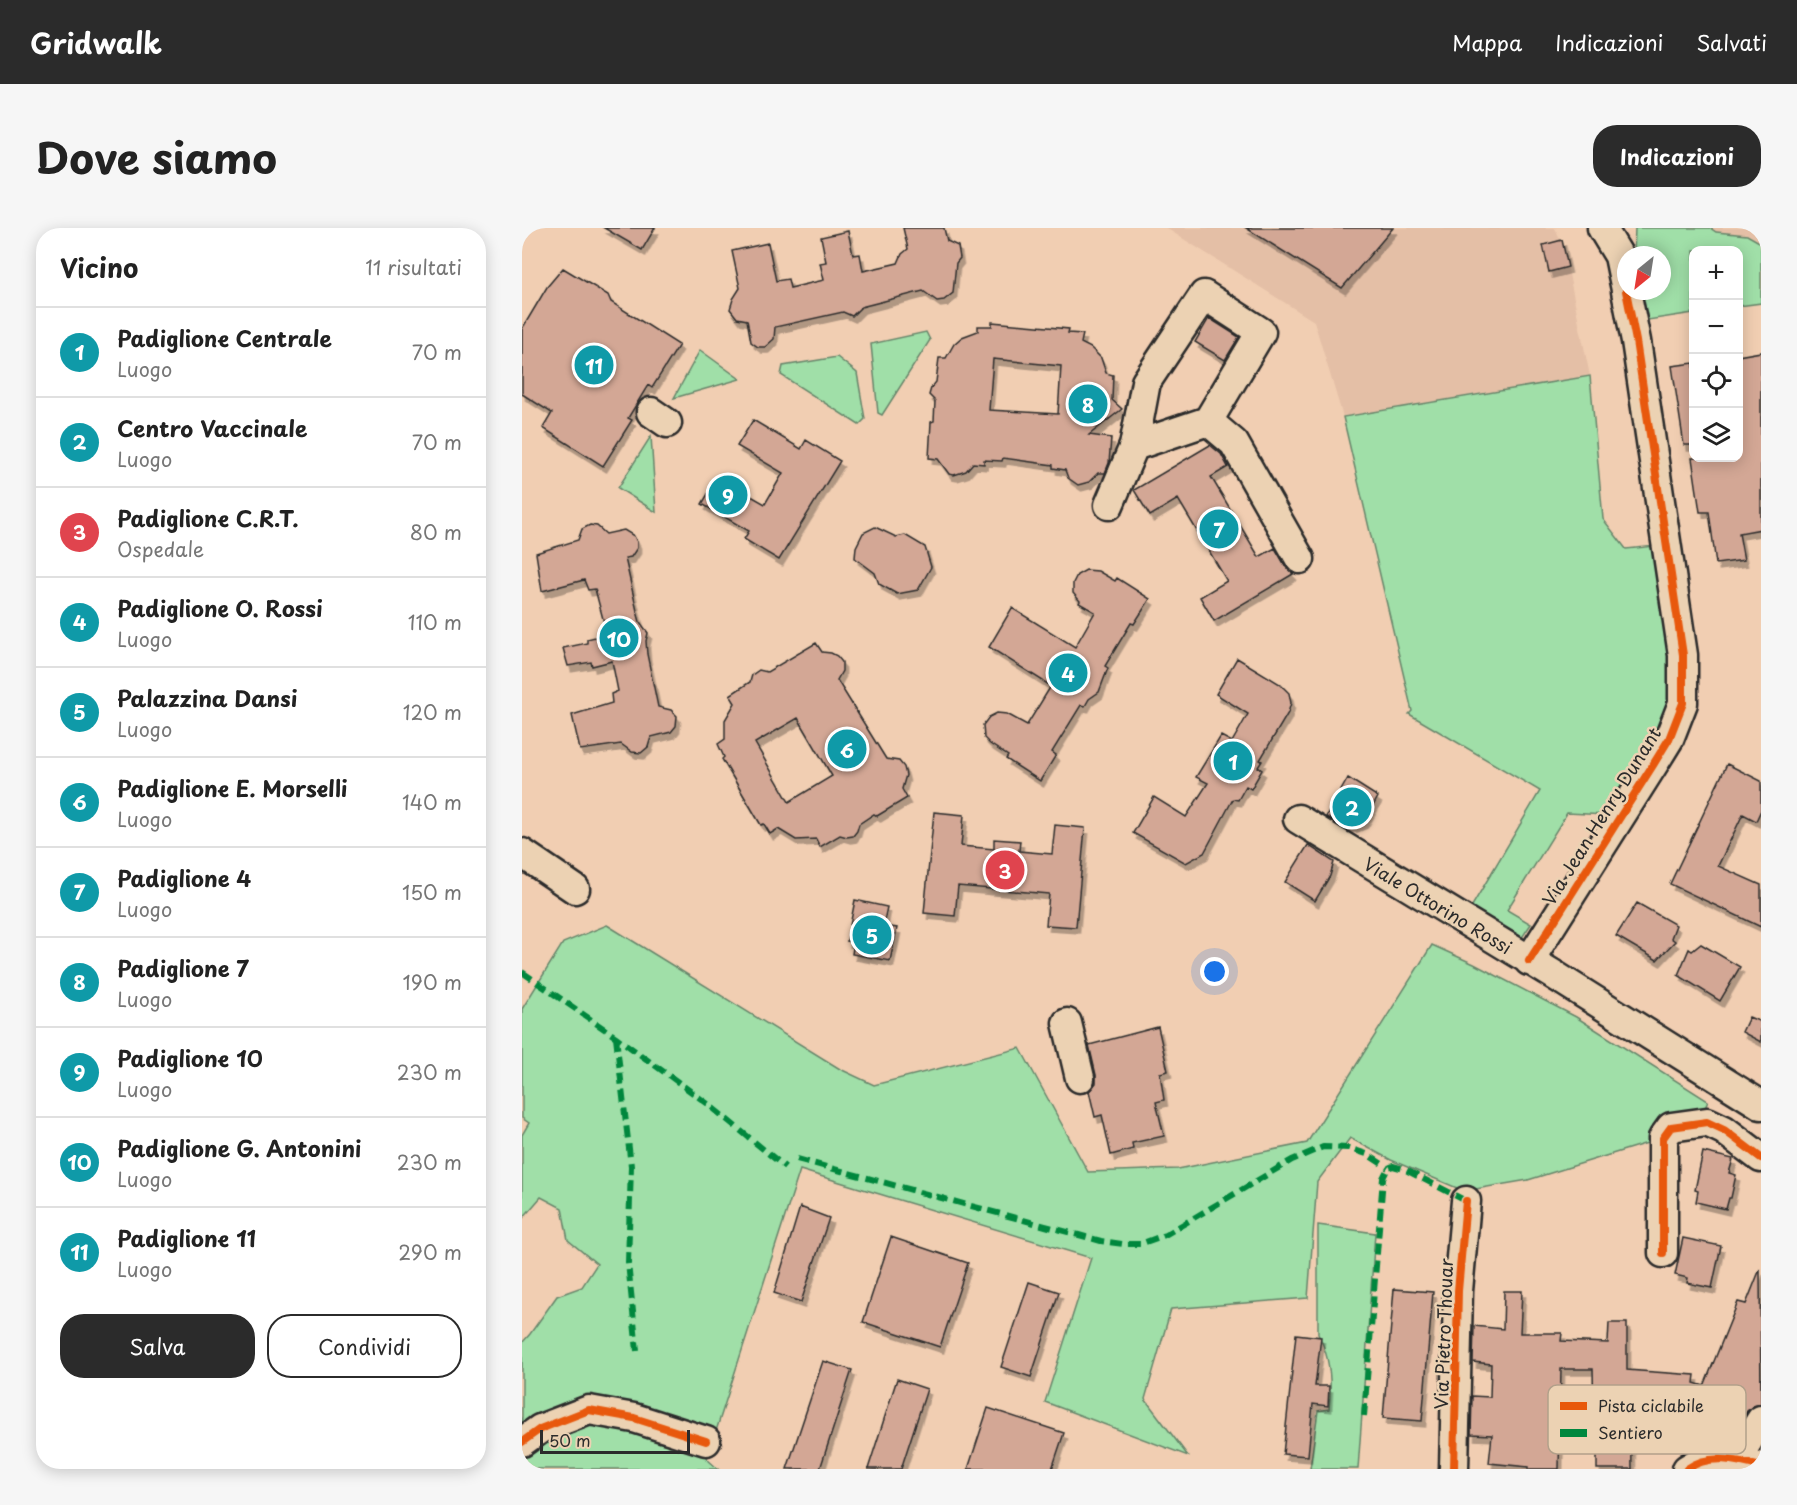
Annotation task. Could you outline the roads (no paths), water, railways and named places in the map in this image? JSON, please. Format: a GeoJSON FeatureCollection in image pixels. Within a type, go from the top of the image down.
{"type":"FeatureCollection","features":[{"type":"Feature","properties":{"kind":"street","name":"Via Jean Henry Dunant"},"geometry":{"type":"LineString","coordinates":[[1602,228],[1617,253]]}},
{"type":"Feature","properties":{"kind":"street"},"geometry":{"type":"LineString","coordinates":[[1109,505],[1134,446],[1146,382],[1204,295],[1261,332],[1208,421],[1134,446]]}},
{"type":"Feature","properties":{"kind":"street","name":"Via Jean Henry Dunant"},"geometry":{"type":"LineString","coordinates":[[1529,961],[1669,739],[1683,703],[1683,656],[1636,341],[1628,300]]}},
{"type":"Feature","properties":{"kind":"street"},"geometry":{"type":"LineString","coordinates":[[1208,421],[1234,443],[1300,559]]}},
{"type":"Feature","properties":{"kind":"street","name":"Viale Ottorino Rossi"},"geometry":{"type":"LineString","coordinates":[[1298,819],[1761,1105]]}},
{"type":"Feature","properties":{"kind":"street"},"geometry":{"type":"LineString","coordinates":[[522,853],[575,889]]}},
{"type":"Feature","properties":{"kind":"street"},"geometry":{"type":"LineString","coordinates":[[1067,1023],[1080,1078]]}},
{"type":"Feature","properties":{"kind":"street"},"geometry":{"type":"LineString","coordinates":[[1663,1253],[1663,1138],[1671,1127],[1707,1122],[1724,1130],[1760,1157]]}},
{"type":"Feature","properties":{"kind":"street","name":"Via Pietro Thouar"},"geometry":{"type":"LineString","coordinates":[[1454,1469],[1458,1291],[1466,1201]]}},
{"type":"Feature","properties":{"kind":"street"},"geometry":{"type":"LineString","coordinates":[[522,1442],[540,1429],[589,1410],[634,1419],[706,1442]]}},
{"type":"Feature","properties":{"kind":"street"},"geometry":{"type":"LineString","coordinates":[[1687,1469],[1713,1459],[1749,1463],[1761,1420]]}},
{"type":"Feature","properties":{"kind":"place","name":"Padiglione 11"},"geometry":{"type":"Point","coordinates":[594,365]}},
{"type":"Feature","properties":{"kind":"place","name":"Padiglione 7"},"geometry":{"type":"Point","coordinates":[1088,404]}},
{"type":"Feature","properties":{"kind":"place","name":"Padiglione 10"},"geometry":{"type":"Point","coordinates":[728,495]}},
{"type":"Feature","properties":{"kind":"place","name":"Padiglione 4"},"geometry":{"type":"Point","coordinates":[1219,529]}},
{"type":"Feature","properties":{"kind":"place","name":"Padiglione G. Antonini"},"geometry":{"type":"Point","coordinates":[619,638]}},
{"type":"Feature","properties":{"kind":"place","name":"Padiglione O. Rossi"},"geometry":{"type":"Point","coordinates":[1068,673]}},
{"type":"Feature","properties":{"kind":"place","name":"Padiglione E. Morselli"},"geometry":{"type":"Point","coordinates":[847,749]}},
{"type":"Feature","properties":{"kind":"place","name":"Padiglione Centrale"},"geometry":{"type":"Point","coordinates":[1233,761]}},
{"type":"Feature","properties":{"kind":"place","name":"Centro Vaccinale"},"geometry":{"type":"Point","coordinates":[1352,807]}},
{"type":"Feature","properties":{"kind":"place","name":"Padiglione C.R.T."},"geometry":{"type":"Point","coordinates":[1005,870]}},
{"type":"Feature","properties":{"kind":"place","name":"Palazzina Dansi"},"geometry":{"type":"Point","coordinates":[872,935]}}]}
